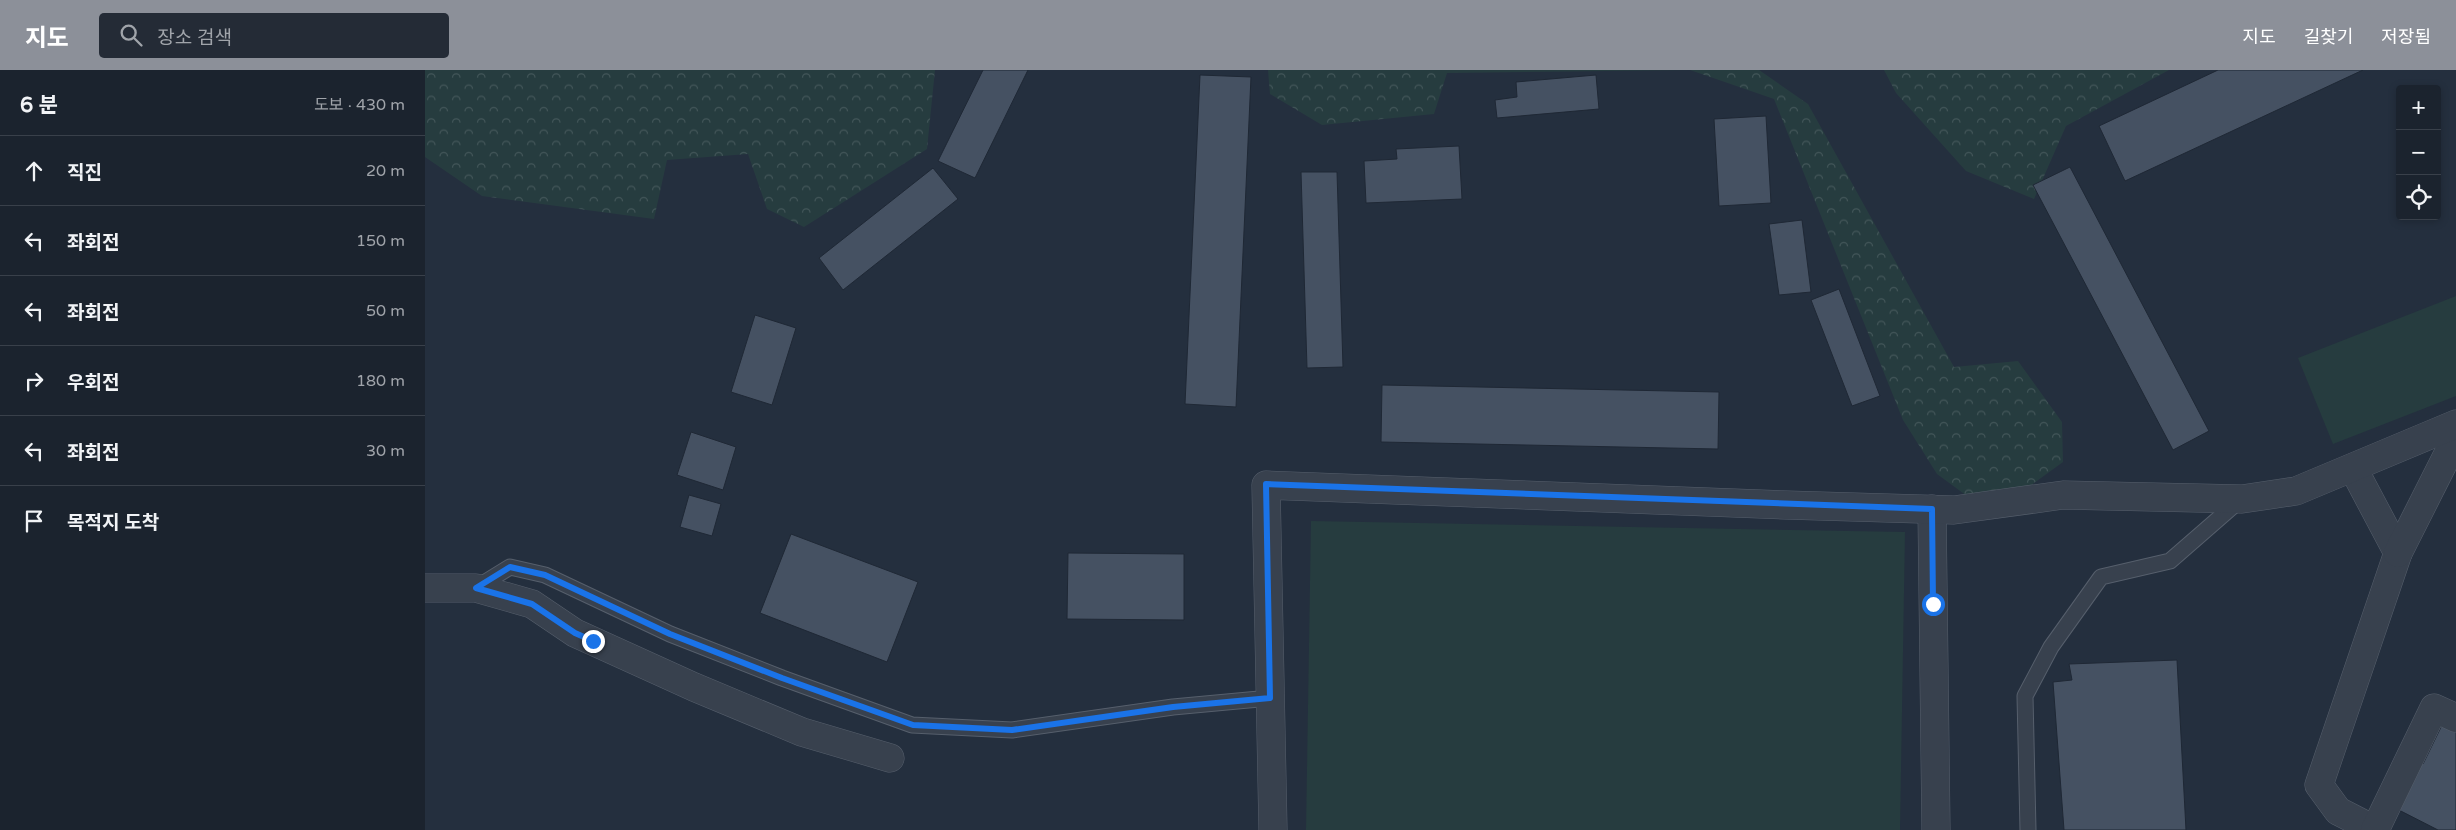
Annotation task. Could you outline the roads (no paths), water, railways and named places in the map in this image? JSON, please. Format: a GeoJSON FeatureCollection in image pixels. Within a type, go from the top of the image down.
{"type":"FeatureCollection","features":[{"type":"Feature","properties":{"kind":"street"},"geometry":{"type":"LineString","coordinates":[[1273,830],[1266,484],[1954,510],[2063,495],[2242,499],[2295,490],[2353,468],[2456,424]]}},
{"type":"Feature","properties":{"kind":"street"},"geometry":{"type":"LineString","coordinates":[[2456,438],[2398,553],[2319,785],[2338,811],[2375,830],[2434,708],[2456,718]]}},
{"type":"Feature","properties":{"kind":"street"},"geometry":{"type":"LineString","coordinates":[[2353,468],[2398,553]]}},
{"type":"Feature","properties":{"kind":"street"},"geometry":{"type":"LineString","coordinates":[[1932,509],[1936,830]]}},
{"type":"Feature","properties":{"kind":"street"},"geometry":{"type":"LineString","coordinates":[[425,588],[476,588],[532,604],[575,633],[694,687],[802,732],[891,758]]}},
{"type":"Feature","properties":{"kind":"lane"},"geometry":{"type":"LineString","coordinates":[[2028,830],[2025,696],[2051,647],[2101,577],[2170,561],[2242,499]]}},
{"type":"Feature","properties":{"kind":"lane"},"geometry":{"type":"LineString","coordinates":[[476,588],[510,567],[545,575],[679,637],[782,678],[913,725],[1012,730],[1173,707],[1270,698]]}}]}
